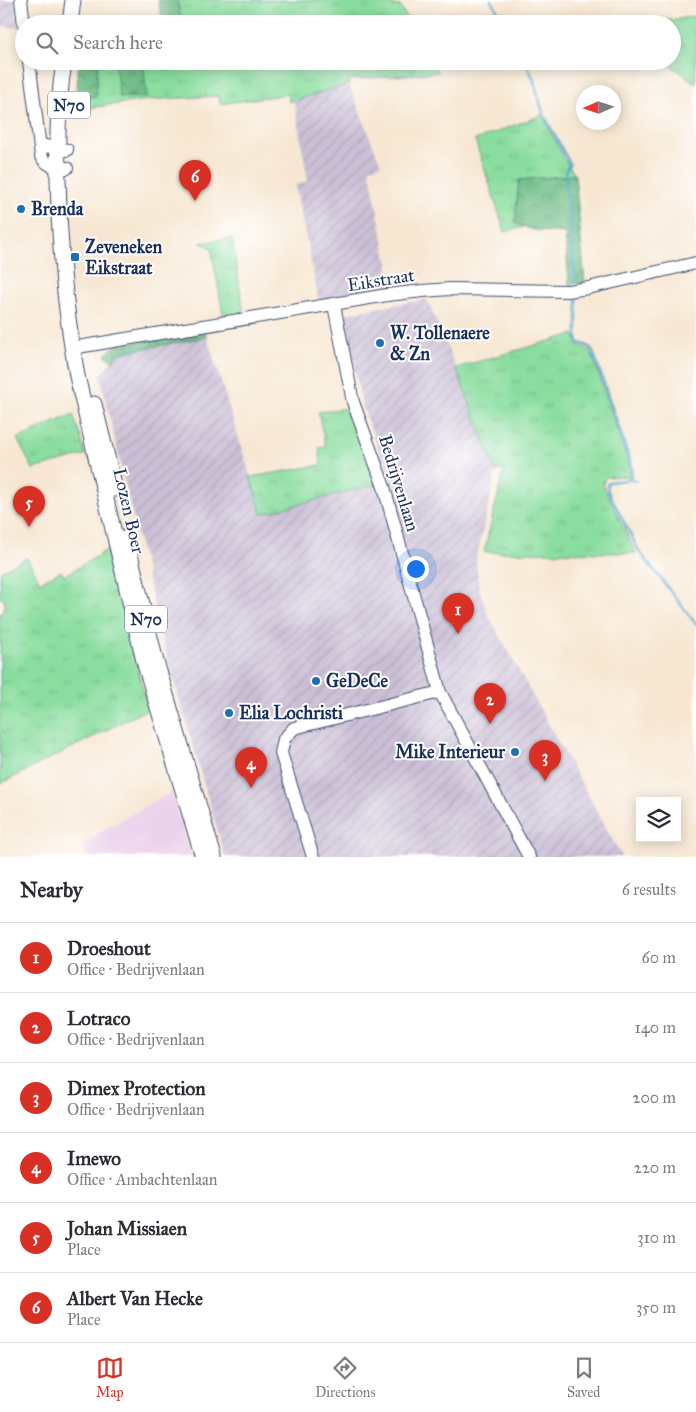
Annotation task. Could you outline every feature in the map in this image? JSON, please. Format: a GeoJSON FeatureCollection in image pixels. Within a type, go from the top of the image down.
{"type":"FeatureCollection","features":[{"type":"Feature","properties":{"kind":"main road"},"geometry":{"type":"LineString","coordinates":[[71,15],[73,0]]}},
{"type":"Feature","properties":{"kind":"main road","name":"N70"},"geometry":{"type":"LineString","coordinates":[[63,70],[59,106],[77,348]]}},
{"type":"Feature","properties":{"kind":"main road","name":"N70"},"geometry":{"type":"LineString","coordinates":[[62,149],[69,70]]}},
{"type":"Feature","properties":{"kind":"main road","name":"Lozen Boer"},"geometry":{"type":"LineString","coordinates":[[77,348],[77,376],[144,661],[203,857]]}},
{"type":"Feature","properties":{"kind":"main road","name":"Lozen Boer"},"geometry":{"type":"LineString","coordinates":[[77,348],[155,658],[214,857]]}},
{"type":"Feature","properties":{"kind":"street"},"geometry":{"type":"LineString","coordinates":[[22,0],[23,15]]}},
{"type":"Feature","properties":{"kind":"street"},"geometry":{"type":"LineString","coordinates":[[30,70],[41,156],[45,163],[63,168]]}},
{"type":"Feature","properties":{"kind":"street"},"geometry":{"type":"LineString","coordinates":[[40,146],[62,149]]}},
{"type":"Feature","properties":{"kind":"street","name":"Eikstraat"},"geometry":{"type":"LineString","coordinates":[[77,348],[423,291],[450,289],[574,290],[696,263]]}},
{"type":"Feature","properties":{"kind":"street","name":"Bedrijvenlaan"},"geometry":{"type":"LineString","coordinates":[[334,305],[353,402],[384,487],[440,692],[529,857]]}},
{"type":"Feature","properties":{"kind":"street"},"geometry":{"type":"LineString","coordinates":[[313,857],[281,753],[284,739],[294,728],[440,692]]}},
{"type":"Feature","properties":{"kind":"shaded area"},"geometry":{"type":"Polygon","coordinates":[[[0,0],[15,0],[17,15],[15,15],[15,28],[0,26],[0,0]]]}},
{"type":"Feature","properties":{"kind":"shaded area"},"geometry":{"type":"Polygon","coordinates":[[[349,84],[381,165],[369,168],[393,289],[319,301],[295,185],[308,181],[294,101],[349,84]]]}},
{"type":"Feature","properties":{"kind":"shaded area"},"geometry":{"type":"Polygon","coordinates":[[[427,299],[496,471],[476,561],[479,589],[487,613],[622,857],[225,857],[160,632],[100,376],[119,353],[207,337],[262,513],[390,481],[362,405],[344,314],[427,299]]]}},
{"type":"Feature","properties":{"kind":"shaded area"},"geometry":{"type":"Polygon","coordinates":[[[172,792],[192,857],[88,857],[82,844],[172,792]]]}},
{"type":"Feature","properties":{"kind":"green space"},"geometry":{"type":"Polygon","coordinates":[[[158,0],[177,0],[180,15],[161,15],[158,0]]]}},
{"type":"Feature","properties":{"kind":"green space"},"geometry":{"type":"Polygon","coordinates":[[[177,0],[358,0],[400,6],[405,15],[180,15],[177,0]]]}},
{"type":"Feature","properties":{"kind":"green space"},"geometry":{"type":"Polygon","coordinates":[[[696,16],[696,84],[677,70],[681,70],[681,18],[696,16]]]}},
{"type":"Feature","properties":{"kind":"green space"},"geometry":{"type":"Polygon","coordinates":[[[78,70],[98,70],[96,97],[76,97],[78,70]]]}},
{"type":"Feature","properties":{"kind":"green space"},"geometry":{"type":"Polygon","coordinates":[[[97,70],[116,70],[120,97],[146,97],[144,70],[437,70],[438,72],[348,80],[349,84],[289,102],[288,94],[220,104],[219,96],[146,100],[75,110],[76,97],[96,96],[97,70]]]}},
{"type":"Feature","properties":{"kind":"green space"},"geometry":{"type":"Polygon","coordinates":[[[116,70],[144,70],[147,97],[119,97],[116,70]]]}},
{"type":"Feature","properties":{"kind":"green space"},"geometry":{"type":"Polygon","coordinates":[[[542,115],[565,160],[575,175],[519,180],[515,222],[523,227],[505,232],[475,140],[542,115]]]}},
{"type":"Feature","properties":{"kind":"green space"},"geometry":{"type":"Polygon","coordinates":[[[575,175],[585,282],[569,285],[565,233],[533,230],[515,222],[519,180],[575,175]]]}},
{"type":"Feature","properties":{"kind":"green space"},"geometry":{"type":"Polygon","coordinates":[[[232,238],[244,314],[224,320],[211,247],[200,243],[232,238]]]}},
{"type":"Feature","properties":{"kind":"green space"},"geometry":{"type":"Polygon","coordinates":[[[205,332],[207,337],[119,353],[112,361],[105,355],[116,345],[205,332]]]}},
{"type":"Feature","properties":{"kind":"green space"},"geometry":{"type":"Polygon","coordinates":[[[574,334],[577,344],[590,351],[592,355],[629,465],[629,476],[607,477],[603,485],[636,553],[484,552],[504,470],[496,471],[456,368],[574,334]]]}},
{"type":"Feature","properties":{"kind":"green space"},"geometry":{"type":"Polygon","coordinates":[[[348,408],[376,484],[262,514],[250,477],[321,465],[319,448],[326,447],[318,412],[348,408]]]}},
{"type":"Feature","properties":{"kind":"green space"},"geometry":{"type":"Polygon","coordinates":[[[73,414],[85,455],[33,469],[17,439],[73,414]]]}},
{"type":"Feature","properties":{"kind":"green space"},"geometry":{"type":"Polygon","coordinates":[[[107,550],[148,709],[0,784],[0,614],[4,611],[5,599],[0,598],[0,571],[27,558],[40,582],[61,571],[64,576],[107,550]]]}},
{"type":"Feature","properties":{"kind":"waterway"},"geometry":{"type":"LineString","coordinates":[[491,0],[500,15]]}},
{"type":"Feature","properties":{"kind":"waterway"},"geometry":{"type":"LineString","coordinates":[[529,70],[543,113],[570,164],[566,173],[567,197],[576,283]]}},
{"type":"Feature","properties":{"kind":"waterway"},"geometry":{"type":"LineString","coordinates":[[577,296],[577,340],[593,351],[632,467],[631,477],[626,480],[609,482],[607,485],[608,491],[639,551],[696,624]]}},
{"type":"Feature","properties":{"kind":"waterway"},"geometry":{"type":"LineString","coordinates":[[628,479],[636,481]]}},
{"type":"Feature","properties":{"kind":"place","name":"Albert Van Hecke"},"geometry":{"type":"Point","coordinates":[195,201]}},
{"type":"Feature","properties":{"kind":"place","name":"Brenda"},"geometry":{"type":"Point","coordinates":[21,209]}},
{"type":"Feature","properties":{"kind":"place","name":"Zeveneken Eikstraat"},"geometry":{"type":"Point","coordinates":[75,257]}},
{"type":"Feature","properties":{"kind":"place","name":"W. Tollenaere & Zn"},"geometry":{"type":"Point","coordinates":[380,343]}},
{"type":"Feature","properties":{"kind":"place","name":"Johan Missiaen"},"geometry":{"type":"Point","coordinates":[29,527]}},
{"type":"Feature","properties":{"kind":"place","name":"Droeshout"},"geometry":{"type":"Point","coordinates":[458,634]}},
{"type":"Feature","properties":{"kind":"place","name":"GeDeCe"},"geometry":{"type":"Point","coordinates":[316,681]}},
{"type":"Feature","properties":{"kind":"place","name":"Elia Lochristi"},"geometry":{"type":"Point","coordinates":[229,713]}},
{"type":"Feature","properties":{"kind":"place","name":"Lotraco"},"geometry":{"type":"Point","coordinates":[490,724]}},
{"type":"Feature","properties":{"kind":"place","name":"Mike Interieur"},"geometry":{"type":"Point","coordinates":[515,752]}},
{"type":"Feature","properties":{"kind":"place","name":"Dimex Protection"},"geometry":{"type":"Point","coordinates":[545,781]}},
{"type":"Feature","properties":{"kind":"place","name":"Imewo"},"geometry":{"type":"Point","coordinates":[251,788]}}]}
